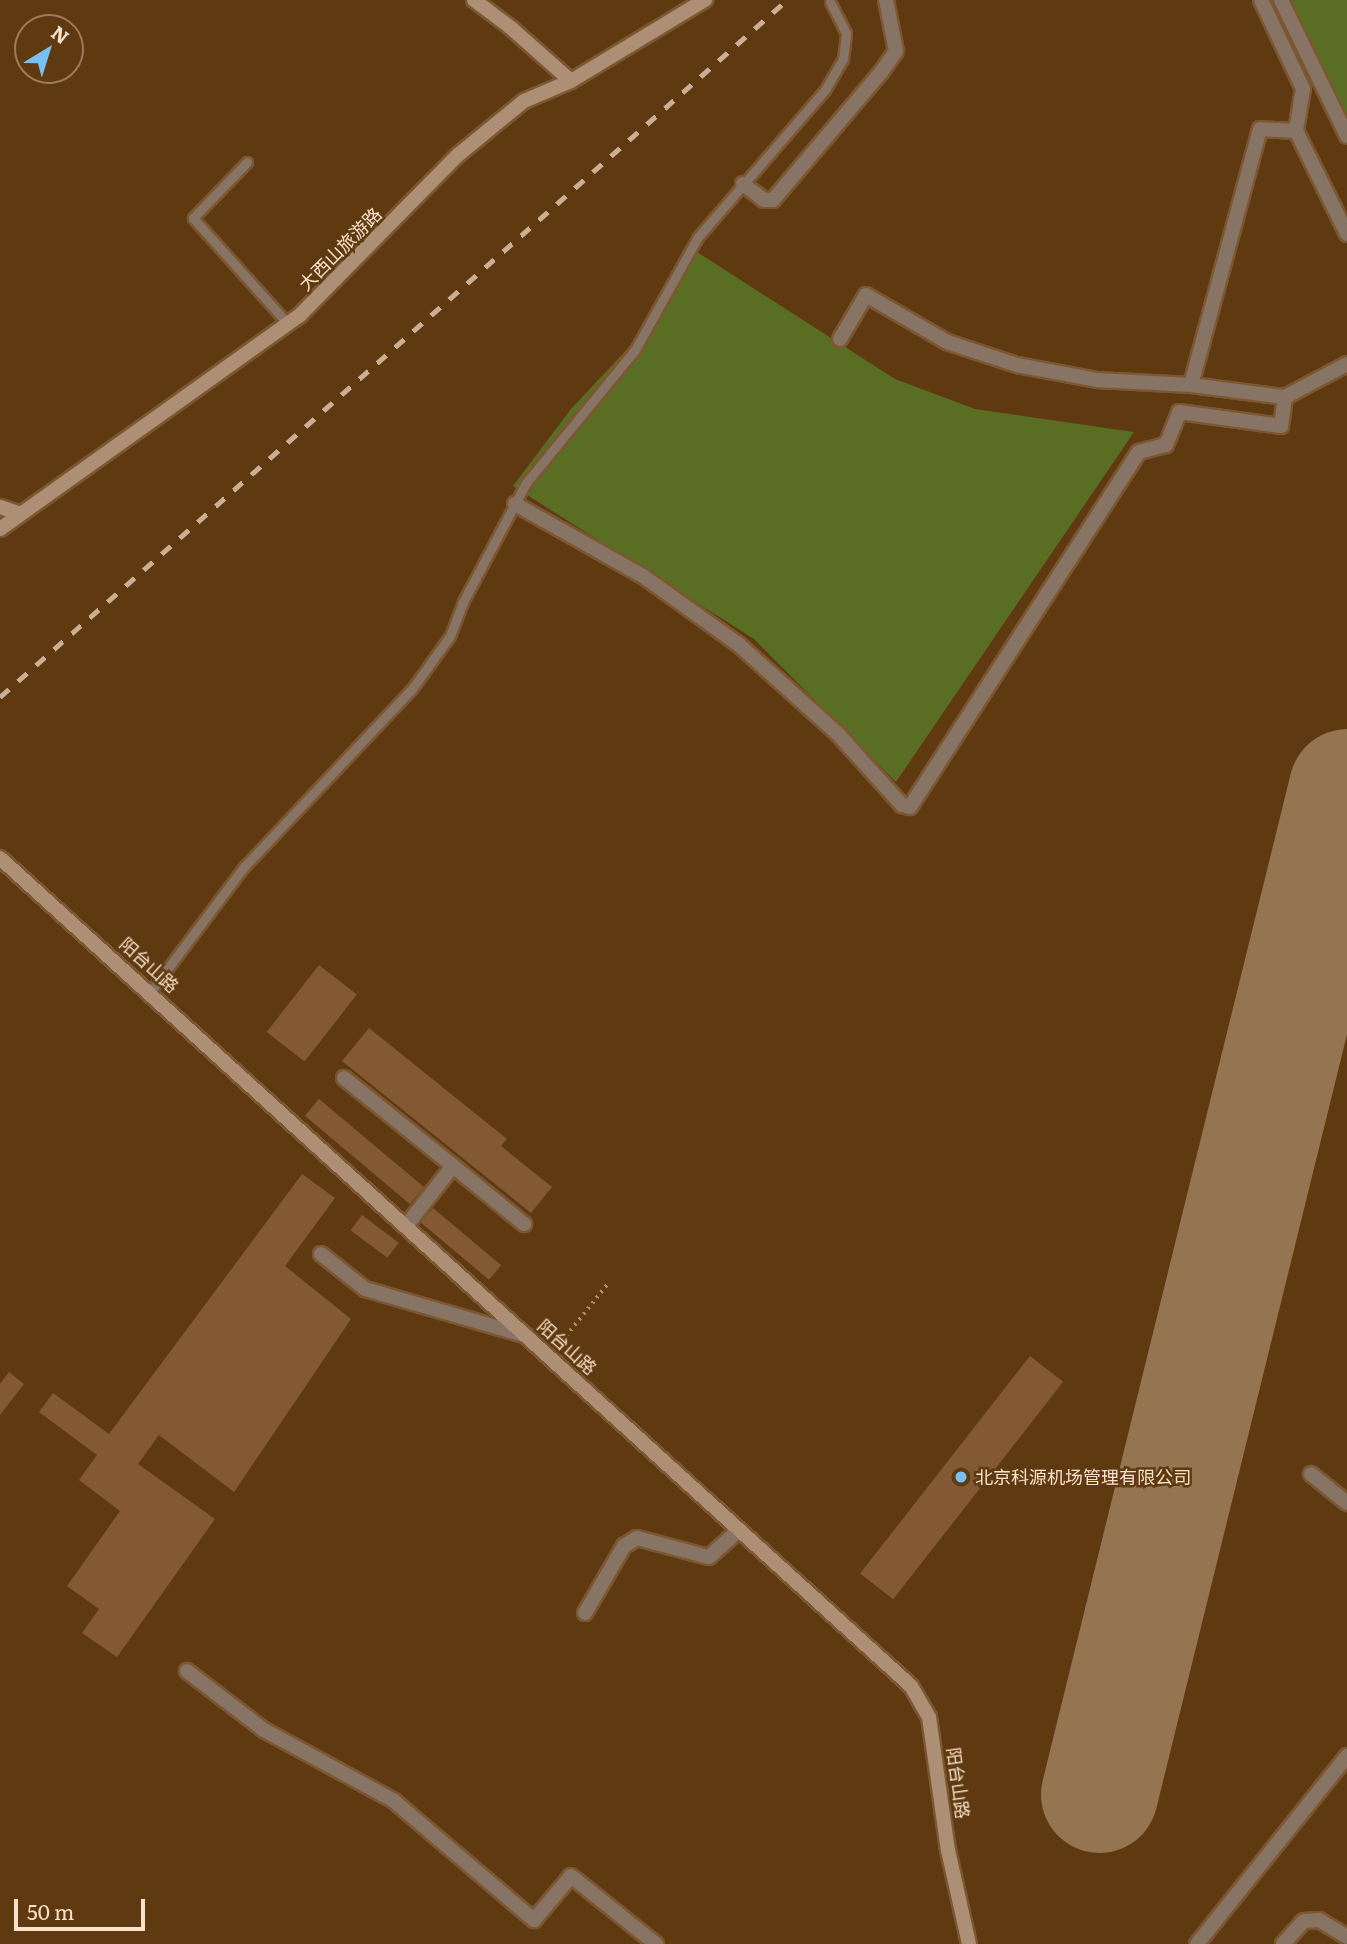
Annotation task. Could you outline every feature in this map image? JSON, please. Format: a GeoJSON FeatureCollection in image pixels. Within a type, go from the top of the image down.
{"type":"FeatureCollection","features":[{"type":"Feature","properties":{"kind":"street"},"geometry":{"type":"LineString","coordinates":[[474,0],[510,27],[571,81]]}},
{"type":"Feature","properties":{"kind":"street","name":"大西山旅游路"},"geometry":{"type":"LineString","coordinates":[[0,528],[288,324],[373,244],[458,155],[524,101],[571,81],[705,0]]}},
{"type":"Feature","properties":{"kind":"street"},"geometry":{"type":"LineString","coordinates":[[743,184],[764,200],[773,200],[882,71],[896,51],[886,0]]}},
{"type":"Feature","properties":{"kind":"street"},"geometry":{"type":"LineString","coordinates":[[1261,0],[1303,89],[1296,131],[1347,234]]}},
{"type":"Feature","properties":{"kind":"street"},"geometry":{"type":"LineString","coordinates":[[1280,0],[1347,136]]}},
{"type":"Feature","properties":{"kind":"street"},"geometry":{"type":"LineString","coordinates":[[1191,386],[1260,129],[1296,131]]}},
{"type":"Feature","properties":{"kind":"street"},"geometry":{"type":"LineString","coordinates":[[840,339],[866,295],[947,342],[1017,365],[1097,380],[1191,386],[1285,397],[1347,364]]}},
{"type":"Feature","properties":{"kind":"street"},"geometry":{"type":"LineString","coordinates":[[515,504],[643,576],[738,643],[838,734],[902,805],[910,807],[1139,452],[1166,444],[1179,412],[1281,426],[1285,397]]}},
{"type":"Feature","properties":{"kind":"street"},"geometry":{"type":"LineString","coordinates":[[0,507],[21,514]]}},
{"type":"Feature","properties":{"kind":"street","name":"阳台山路"},"geometry":{"type":"LineString","coordinates":[[0,858],[911,1686],[929,1717],[948,1850],[970,1944]]}},
{"type":"Feature","properties":{"kind":"street"},"geometry":{"type":"LineString","coordinates":[[344,1078],[524,1224]]}},
{"type":"Feature","properties":{"kind":"street"},"geometry":{"type":"LineString","coordinates":[[406,1226],[453,1166]]}},
{"type":"Feature","properties":{"kind":"street"},"geometry":{"type":"LineString","coordinates":[[321,1254],[365,1289],[527,1336]]}},
{"type":"Feature","properties":{"kind":"street"},"geometry":{"type":"LineString","coordinates":[[1311,1474],[1347,1503]]}},
{"type":"Feature","properties":{"kind":"street"},"geometry":{"type":"LineString","coordinates":[[585,1613],[624,1546],[637,1538],[709,1557],[739,1531]]}},
{"type":"Feature","properties":{"kind":"street"},"geometry":{"type":"LineString","coordinates":[[187,1671],[264,1730],[394,1801],[534,1920],[571,1876],[656,1944]]}},
{"type":"Feature","properties":{"kind":"street"},"geometry":{"type":"LineString","coordinates":[[1197,1944],[1347,1756]]}},
{"type":"Feature","properties":{"kind":"street"},"geometry":{"type":"LineString","coordinates":[[1283,1944],[1304,1921],[1319,1920],[1347,1937]]}},
{"type":"Feature","properties":{"kind":"lane"},"geometry":{"type":"LineString","coordinates":[[150,992],[244,867],[412,689],[450,636],[463,601],[526,483],[635,350],[698,237],[825,90],[843,59],[846,33],[830,2]]}},
{"type":"Feature","properties":{"kind":"lane"},"geometry":{"type":"LineString","coordinates":[[247,162],[193,218],[288,324]]}},
{"type":"Feature","properties":{"kind":"path"},"geometry":{"type":"LineString","coordinates":[[549,1357],[609,1282]]}},
{"type":"Feature","properties":{"kind":"green space"},"geometry":{"type":"Polygon","coordinates":[[[1286,0],[1347,0],[1347,124],[1286,0]]]}},
{"type":"Feature","properties":{"kind":"green space"},"geometry":{"type":"Polygon","coordinates":[[[686,245],[895,379],[975,409],[1134,432],[896,782],[754,639],[513,486],[571,409],[632,344],[686,245]]]}},
{"type":"Feature","properties":{"kind":"building"},"geometry":{"type":"Polygon","coordinates":[[[319,965],[357,995],[304,1062],[267,1032],[319,965]]]}},
{"type":"Feature","properties":{"kind":"building"},"geometry":{"type":"Polygon","coordinates":[[[369,1028],[507,1139],[501,1146],[552,1187],[531,1213],[342,1061],[369,1028]]]}},
{"type":"Feature","properties":{"kind":"building"},"geometry":{"type":"Polygon","coordinates":[[[319,1099],[424,1187],[410,1204],[305,1116],[319,1099]]]}},
{"type":"Feature","properties":{"kind":"building"},"geometry":{"type":"Polygon","coordinates":[[[302,1174],[335,1198],[285,1266],[351,1319],[234,1492],[159,1435],[138,1464],[215,1519],[117,1657],[82,1633],[99,1609],[67,1586],[120,1511],[79,1480],[97,1455],[39,1412],[53,1393],[109,1434],[302,1174]]]}},
{"type":"Feature","properties":{"kind":"building"},"geometry":{"type":"Polygon","coordinates":[[[433,1208],[501,1265],[489,1280],[421,1223],[433,1208]]]}},
{"type":"Feature","properties":{"kind":"building"},"geometry":{"type":"Polygon","coordinates":[[[362,1215],[399,1243],[387,1258],[351,1230],[362,1215]]]}},
{"type":"Feature","properties":{"kind":"building","name":"北京科源机场管理有限公司"},"geometry":{"type":"Polygon","coordinates":[[[1030,1356],[1063,1382],[893,1599],[860,1573],[1030,1356]]]}},
{"type":"Feature","properties":{"kind":"building"},"geometry":{"type":"Polygon","coordinates":[[[9,1372],[24,1384],[0,1415],[0,1384],[9,1372]]]}},
{"type":"Feature","properties":{"kind":"runway"},"geometry":{"type":"LineString","coordinates":[[1099,1794],[1347,787]]}},
{"type":"Feature","properties":{"kind":"railway"},"geometry":{"type":"LineString","coordinates":[[0,697],[787,0]]}},
{"type":"Feature","properties":{"kind":"place","name":"北京科源机场管理有限公司"},"geometry":{"type":"Point","coordinates":[961,1477]}}]}
